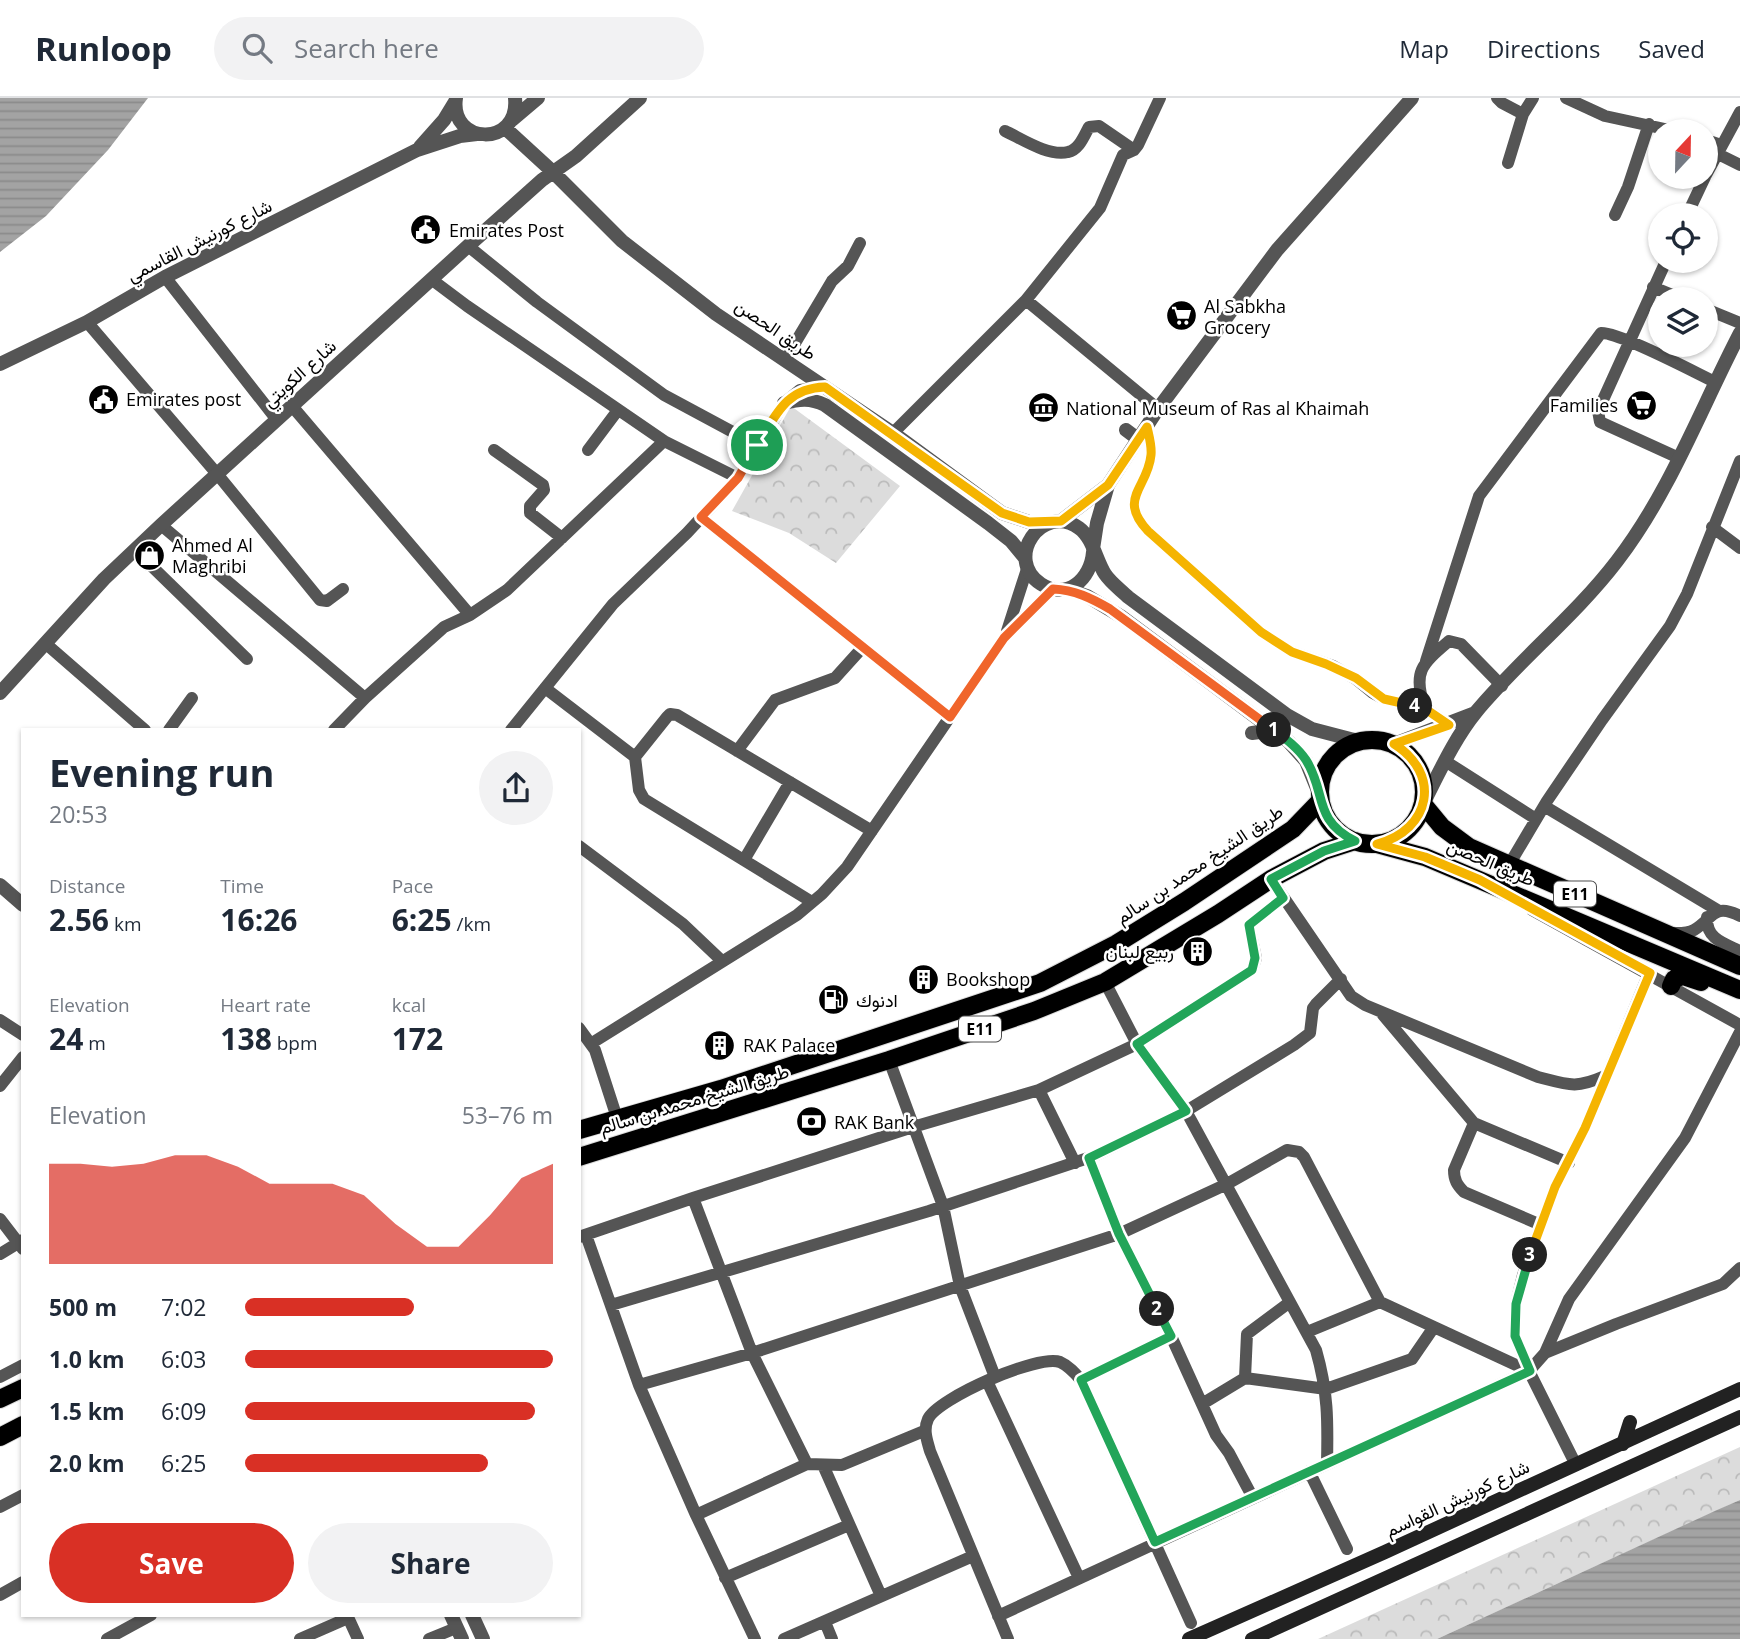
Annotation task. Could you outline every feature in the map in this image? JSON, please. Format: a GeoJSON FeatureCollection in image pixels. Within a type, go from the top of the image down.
{"type":"FeatureCollection","features":[{"type":"Feature","properties":{"kind":"main road"},"geometry":{"type":"LineString","coordinates":[[1370,739],[1394,744],[1416,762],[1424,783],[1423,804],[1418,819],[1407,831],[1393,840],[1377,844],[1355,841],[1332,826],[1325,814],[1320,797],[1322,776],[1330,760],[1342,748],[1370,739]]}},
{"type":"Feature","properties":{"kind":"main road","name":"طريق الشيخ محمد بن سالم"},"geometry":{"type":"LineString","coordinates":[[581,1129],[721,1089],[1040,983],[1116,944],[1184,902],[1285,834],[1320,797]]}},
{"type":"Feature","properties":{"kind":"main road","name":"طريق الحصن"},"geometry":{"type":"LineString","coordinates":[[1423,804],[1442,827],[1469,847],[1740,966]]}},
{"type":"Feature","properties":{"kind":"main road","name":"طريق الشيخ محمد بن سالم"},"geometry":{"type":"LineString","coordinates":[[581,1156],[889,1060],[1034,1011],[1104,982],[1271,879],[1324,851],[1355,841]]}},
{"type":"Feature","properties":{"kind":"main road","name":"طريق الحصن"},"geometry":{"type":"LineString","coordinates":[[1377,844],[1425,857],[1740,990]]}},
{"type":"Feature","properties":{"kind":"main road"},"geometry":{"type":"LineString","coordinates":[[1671,986],[1674,979],[1683,976],[1740,999]]}},
{"type":"Feature","properties":{"kind":"main road"},"geometry":{"type":"LineString","coordinates":[[0,1399],[21,1389]]}},
{"type":"Feature","properties":{"kind":"main road","name":"شارع كورنيش القواسم"},"geometry":{"type":"LineString","coordinates":[[1189,1639],[1740,1389]]}},
{"type":"Feature","properties":{"kind":"main road"},"geometry":{"type":"LineString","coordinates":[[1252,1639],[1740,1417]]}},
{"type":"Feature","properties":{"kind":"main road"},"geometry":{"type":"LineString","coordinates":[[1623,1444],[1630,1422]]}},
{"type":"Feature","properties":{"kind":"main road"},"geometry":{"type":"LineString","coordinates":[[0,1437],[21,1426]]}},
{"type":"Feature","properties":{"kind":"street"},"geometry":{"type":"LineString","coordinates":[[508,124],[515,111],[515,98]]}},
{"type":"Feature","properties":{"kind":"street"},"geometry":{"type":"LineString","coordinates":[[508,124],[538,98]]}},
{"type":"Feature","properties":{"kind":"street","name":"شارع الكويتي"},"geometry":{"type":"LineString","coordinates":[[0,693],[104,579],[161,525],[468,246],[553,172],[576,156],[640,98]]}},
{"type":"Feature","properties":{"kind":"street"},"geometry":{"type":"LineString","coordinates":[[893,433],[1026,300],[1100,208],[1123,155],[1134,150],[1160,98]]}},
{"type":"Feature","properties":{"kind":"street"},"geometry":{"type":"LineString","coordinates":[[1004,638],[1060,589],[1078,584],[1087,576],[1092,565],[1097,523],[1108,485],[1158,410],[1277,250],[1412,98]]}},
{"type":"Feature","properties":{"kind":"street"},"geometry":{"type":"LineString","coordinates":[[1497,98],[1523,114]]}},
{"type":"Feature","properties":{"kind":"street"},"geometry":{"type":"LineString","coordinates":[[1508,163],[1523,114],[1533,98]]}},
{"type":"Feature","properties":{"kind":"street"},"geometry":{"type":"LineString","coordinates":[[1566,98],[1605,116],[1648,124]]}},
{"type":"Feature","properties":{"kind":"street"},"geometry":{"type":"LineString","coordinates":[[455,100],[457,116],[465,127],[477,134]]}},
{"type":"Feature","properties":{"kind":"street","name":"شارع كورنيش القاسمي"},"geometry":{"type":"LineString","coordinates":[[417,150],[439,127],[455,100]]}},
{"type":"Feature","properties":{"kind":"street"},"geometry":{"type":"LineString","coordinates":[[1740,112],[1719,149],[1740,166]]}},
{"type":"Feature","properties":{"kind":"street","name":"شارع كورنيش القاسمي"},"geometry":{"type":"LineString","coordinates":[[0,364],[87,322],[164,277],[417,150],[460,136],[497,133],[508,124]]}},
{"type":"Feature","properties":{"kind":"street","name":"طريق الحصن"},"geometry":{"type":"LineString","coordinates":[[508,124],[622,241],[716,314],[893,433],[1002,513],[1029,522],[1055,522]]}},
{"type":"Feature","properties":{"kind":"street"},"geometry":{"type":"LineString","coordinates":[[1004,131],[1050,151],[1067,153],[1076,148],[1089,128],[1099,126],[1134,150]]}},
{"type":"Feature","properties":{"kind":"street"},"geometry":{"type":"LineString","coordinates":[[1615,215],[1629,187],[1648,127]]}},
{"type":"Feature","properties":{"kind":"street"},"geometry":{"type":"LineString","coordinates":[[785,360],[830,285],[848,266],[860,243]]}},
{"type":"Feature","properties":{"kind":"street"},"geometry":{"type":"LineString","coordinates":[[468,246],[537,302],[664,395],[757,445]]}},
{"type":"Feature","properties":{"kind":"street"},"geometry":{"type":"LineString","coordinates":[[1653,287],[1660,273]]}},
{"type":"Feature","properties":{"kind":"street"},"geometry":{"type":"LineString","coordinates":[[164,277],[277,420]]}},
{"type":"Feature","properties":{"kind":"street"},"geometry":{"type":"LineString","coordinates":[[431,279],[664,442],[738,478]]}},
{"type":"Feature","properties":{"kind":"street"},"geometry":{"type":"LineString","coordinates":[[1648,299],[1597,417],[1600,422],[1679,458]]}},
{"type":"Feature","properties":{"kind":"street"},"geometry":{"type":"LineString","coordinates":[[1026,300],[1158,410]]}},
{"type":"Feature","properties":{"kind":"street"},"geometry":{"type":"LineString","coordinates":[[1718,314],[1740,323]]}},
{"type":"Feature","properties":{"kind":"street"},"geometry":{"type":"LineString","coordinates":[[87,322],[218,475],[320,600],[327,601],[344,589]]}},
{"type":"Feature","properties":{"kind":"street"},"geometry":{"type":"LineString","coordinates":[[1424,708],[1418,680],[1479,496],[1601,333],[1606,332],[1630,342],[1715,382]]}},
{"type":"Feature","properties":{"kind":"street"},"geometry":{"type":"LineString","coordinates":[[1423,804],[1445,761],[1475,713],[1574,612],[1616,563],[1650,516],[1740,333]]}},
{"type":"Feature","properties":{"kind":"street"},"geometry":{"type":"LineString","coordinates":[[513,728],[612,604],[738,478],[784,403],[800,390],[825,387]]}},
{"type":"Feature","properties":{"kind":"street"},"geometry":{"type":"LineString","coordinates":[[784,403],[800,399],[814,400],[825,405],[1011,541],[1043,585],[1087,596],[1110,609],[1275,730],[1306,761],[1320,797]]}},
{"type":"Feature","properties":{"kind":"street"},"geometry":{"type":"LineString","coordinates":[[292,406],[470,615]]}},
{"type":"Feature","properties":{"kind":"street"},"geometry":{"type":"LineString","coordinates":[[587,450],[618,410]]}},
{"type":"Feature","properties":{"kind":"street"},"geometry":{"type":"LineString","coordinates":[[1126,430],[1143,433]]}},
{"type":"Feature","properties":{"kind":"street"},"geometry":{"type":"LineString","coordinates":[[1143,433],[1151,457],[1133,506],[1141,524],[1148,531],[1278,644],[1346,673],[1384,699],[1424,708],[1449,725]]}},
{"type":"Feature","properties":{"kind":"street"},"geometry":{"type":"LineString","coordinates":[[336,728],[444,627],[470,615],[507,590],[664,442]]}},
{"type":"Feature","properties":{"kind":"street"},"geometry":{"type":"LineString","coordinates":[[494,450],[543,485],[544,491],[530,506],[530,513],[562,538]]}},
{"type":"Feature","properties":{"kind":"street"},"geometry":{"type":"LineString","coordinates":[[1509,865],[1544,806],[1670,626],[1687,594],[1740,461]]}},
{"type":"Feature","properties":{"kind":"street"},"geometry":{"type":"LineString","coordinates":[[592,1043],[759,940],[812,902],[847,866],[1004,638],[1019,601],[1026,563],[1026,546],[1031,536],[1039,527],[1055,522],[1108,485]]}},
{"type":"Feature","properties":{"kind":"street"},"geometry":{"type":"LineString","coordinates":[[701,517],[950,717]]}},
{"type":"Feature","properties":{"kind":"street"},"geometry":{"type":"LineString","coordinates":[[1055,522],[1072,524],[1082,529],[1107,577],[1128,597],[1287,715],[1312,729],[1358,741]]}},
{"type":"Feature","properties":{"kind":"street"},"geometry":{"type":"LineString","coordinates":[[161,525],[365,698]]}},
{"type":"Feature","properties":{"kind":"street"},"geometry":{"type":"LineString","coordinates":[[1712,527],[1740,548]]}},
{"type":"Feature","properties":{"kind":"street"},"geometry":{"type":"LineString","coordinates":[[135,550],[247,659]]}},
{"type":"Feature","properties":{"kind":"street"},"geometry":{"type":"LineString","coordinates":[[1426,661],[1449,641],[1457,642],[1502,686]]}},
{"type":"Feature","properties":{"kind":"street"},"geometry":{"type":"LineString","coordinates":[[44,643],[143,728]]}},
{"type":"Feature","properties":{"kind":"street"},"geometry":{"type":"LineString","coordinates":[[737,751],[775,700],[835,678],[863,647]]}},
{"type":"Feature","properties":{"kind":"street"},"geometry":{"type":"LineString","coordinates":[[545,688],[635,757],[639,790],[644,799],[812,902]]}},
{"type":"Feature","properties":{"kind":"street"},"geometry":{"type":"LineString","coordinates":[[170,728],[192,698]]}},
{"type":"Feature","properties":{"kind":"street"},"geometry":{"type":"LineString","coordinates":[[1394,744],[1475,713]]}},
{"type":"Feature","properties":{"kind":"street"},"geometry":{"type":"LineString","coordinates":[[635,757],[670,714],[677,715],[872,831]]}},
{"type":"Feature","properties":{"kind":"street"},"geometry":{"type":"LineString","coordinates":[[1252,733],[1275,730]]}},
{"type":"Feature","properties":{"kind":"street"},"geometry":{"type":"LineString","coordinates":[[1445,761],[1536,818]]}},
{"type":"Feature","properties":{"kind":"street"},"geometry":{"type":"LineString","coordinates":[[744,860],[789,782]]}},
{"type":"Feature","properties":{"kind":"street"},"geometry":{"type":"LineString","coordinates":[[1544,806],[1713,914]]}},
{"type":"Feature","properties":{"kind":"street"},"geometry":{"type":"LineString","coordinates":[[581,848],[683,924],[722,961]]}},
{"type":"Feature","properties":{"kind":"street"},"geometry":{"type":"LineString","coordinates":[[1271,879],[1351,996],[1380,1012],[1538,1077],[1584,1085],[1605,1076]]}},
{"type":"Feature","properties":{"kind":"street"},"geometry":{"type":"LineString","coordinates":[[1480,880],[1740,1025]]}},
{"type":"Feature","properties":{"kind":"street"},"geometry":{"type":"LineString","coordinates":[[0,886],[21,903]]}},
{"type":"Feature","properties":{"kind":"street"},"geometry":{"type":"LineString","coordinates":[[755,1639],[696,1515],[639,1385],[583,1236],[913,1127],[1039,1090],[1137,1044],[1252,970],[1255,958],[1249,925],[1283,898]]}},
{"type":"Feature","properties":{"kind":"street"},"geometry":{"type":"LineString","coordinates":[[1666,933],[1686,933],[1713,914],[1724,911],[1740,916]]}},
{"type":"Feature","properties":{"kind":"street"},"geometry":{"type":"LineString","coordinates":[[1713,914],[1707,927],[1713,938],[1740,951]]}},
{"type":"Feature","properties":{"kind":"street"},"geometry":{"type":"LineString","coordinates":[[1576,1465],[1515,1336],[1516,1304],[1523,1275],[1555,1187],[1585,1128],[1650,973]]}},
{"type":"Feature","properties":{"kind":"street"},"geometry":{"type":"LineString","coordinates":[[611,1305],[943,1206],[1089,1158],[1186,1111],[1310,1033],[1313,1008],[1341,979]]}},
{"type":"Feature","properties":{"kind":"street"},"geometry":{"type":"LineString","coordinates":[[1104,982],[1137,1044],[1186,1111],[1316,1350],[1328,1404],[1327,1464]]}},
{"type":"Feature","properties":{"kind":"street"},"geometry":{"type":"LineString","coordinates":[[1380,1012],[1474,1123],[1569,1163]]}},
{"type":"Feature","properties":{"kind":"street"},"geometry":{"type":"LineString","coordinates":[[0,1020],[21,1034]]}},
{"type":"Feature","properties":{"kind":"street"},"geometry":{"type":"LineString","coordinates":[[581,1030],[592,1043],[617,1118]]}},
{"type":"Feature","properties":{"kind":"street"},"geometry":{"type":"LineString","coordinates":[[998,1616],[1530,1371],[1545,1353],[1570,1299],[1685,1138],[1740,1032]]}},
{"type":"Feature","properties":{"kind":"street"},"geometry":{"type":"LineString","coordinates":[[0,1086],[21,1060]]}},
{"type":"Feature","properties":{"kind":"street"},"geometry":{"type":"LineString","coordinates":[[889,1060],[943,1206],[960,1286],[991,1379],[1079,1578]]}},
{"type":"Feature","properties":{"kind":"street"},"geometry":{"type":"LineString","coordinates":[[1039,1090],[1075,1163]]}},
{"type":"Feature","properties":{"kind":"street"},"geometry":{"type":"LineString","coordinates":[[1474,1123],[1454,1170],[1458,1186],[1464,1192],[1541,1225]]}},
{"type":"Feature","properties":{"kind":"street"},"geometry":{"type":"LineString","coordinates":[[639,1385],[752,1353],[1119,1234],[1227,1184],[1287,1150],[1299,1152],[1304,1157],[1380,1302],[1530,1371]]}},
{"type":"Feature","properties":{"kind":"street"},"geometry":{"type":"LineString","coordinates":[[1089,1158],[1119,1234],[1171,1336],[1216,1435],[1253,1498]]}},
{"type":"Feature","properties":{"kind":"street"},"geometry":{"type":"LineString","coordinates":[[693,1198],[752,1353],[807,1464]]}},
{"type":"Feature","properties":{"kind":"street"},"geometry":{"type":"LineString","coordinates":[[0,1219],[21,1241]]}},
{"type":"Feature","properties":{"kind":"street"},"geometry":{"type":"LineString","coordinates":[[0,1254],[21,1243]]}},
{"type":"Feature","properties":{"kind":"street"},"geometry":{"type":"LineString","coordinates":[[1545,1353],[1723,1284],[1740,1268]]}},
{"type":"Feature","properties":{"kind":"street"},"geometry":{"type":"LineString","coordinates":[[1307,1332],[1380,1302]]}},
{"type":"Feature","properties":{"kind":"street"},"geometry":{"type":"LineString","coordinates":[[1245,1378],[1247,1334],[1290,1303]]}},
{"type":"Feature","properties":{"kind":"street"},"geometry":{"type":"LineString","coordinates":[[1202,1404],[1245,1378],[1326,1389],[1412,1359],[1434,1327]]}},
{"type":"Feature","properties":{"kind":"street"},"geometry":{"type":"LineString","coordinates":[[1081,1380],[1171,1336]]}},
{"type":"Feature","properties":{"kind":"street"},"geometry":{"type":"LineString","coordinates":[[1008,1639],[924,1431],[930,1415],[958,1395],[991,1379],[1042,1361],[1059,1362],[1081,1380],[1191,1623]]}},
{"type":"Feature","properties":{"kind":"street"},"geometry":{"type":"LineString","coordinates":[[0,1377],[21,1366]]}},
{"type":"Feature","properties":{"kind":"street"},"geometry":{"type":"LineString","coordinates":[[696,1515],[807,1464],[842,1465],[924,1431]]}},
{"type":"Feature","properties":{"kind":"street"},"geometry":{"type":"LineString","coordinates":[[823,1465],[881,1596]]}},
{"type":"Feature","properties":{"kind":"street"},"geometry":{"type":"LineString","coordinates":[[1309,1471],[1347,1549]]}},
{"type":"Feature","properties":{"kind":"street"},"geometry":{"type":"LineString","coordinates":[[0,1507],[21,1496]]}},
{"type":"Feature","properties":{"kind":"street"},"geometry":{"type":"LineString","coordinates":[[725,1578],[849,1525]]}},
{"type":"Feature","properties":{"kind":"street"},"geometry":{"type":"LineString","coordinates":[[784,1639],[973,1556]]}},
{"type":"Feature","properties":{"kind":"street"},"geometry":{"type":"LineString","coordinates":[[0,1595],[21,1583]]}},
{"type":"Feature","properties":{"kind":"street"},"geometry":{"type":"LineString","coordinates":[[107,1639],[129,1634],[149,1617]]}},
{"type":"Feature","properties":{"kind":"street"},"geometry":{"type":"LineString","coordinates":[[300,1639],[348,1617],[358,1639]]}},
{"type":"Feature","properties":{"kind":"street"},"geometry":{"type":"LineString","coordinates":[[473,1617],[483,1639]]}},
{"type":"Feature","properties":{"kind":"street"},"geometry":{"type":"LineString","coordinates":[[825,1622],[832,1639]]}},
{"type":"Feature","properties":{"kind":"street"},"geometry":{"type":"LineString","coordinates":[[429,1639],[456,1627]]}},
{"type":"Feature","properties":{"kind":"green space"},"geometry":{"type":"Polygon","coordinates":[[[791,406],[900,486],[836,563],[789,533],[732,511],[791,406]]]}},
{"type":"Feature","properties":{"kind":"green space"},"geometry":{"type":"Polygon","coordinates":[[[1740,1447],[1740,1500],[1437,1639],[1318,1639],[1740,1447]]]}},
{"type":"Feature","properties":{"kind":"shaded area"},"geometry":{"type":"Polygon","coordinates":[[[0,98],[148,98],[108,150],[46,216],[0,252],[0,98]]]}},
{"type":"Feature","properties":{"kind":"shaded area"},"geometry":{"type":"Polygon","coordinates":[[[1740,1500],[1740,1639],[1437,1639],[1717,1510],[1740,1500]]]}},
{"type":"Feature","properties":{"kind":"place","name":"Emirates Post"},"geometry":{"type":"Point","coordinates":[426,230]}},
{"type":"Feature","properties":{"kind":"place","name":"Al Sabkha Grocery"},"geometry":{"type":"Point","coordinates":[1181,316]}},
{"type":"Feature","properties":{"kind":"place","name":"Emirates post"},"geometry":{"type":"Point","coordinates":[103,399]}},
{"type":"Feature","properties":{"kind":"place","name":"Families"},"geometry":{"type":"Point","coordinates":[1641,405]}},
{"type":"Feature","properties":{"kind":"place","name":"National Museum of Ras al Khaimah"},"geometry":{"type":"Point","coordinates":[1043,408]}},
{"type":"Feature","properties":{"kind":"place","name":"Ahmed Al Maghribi"},"geometry":{"type":"Point","coordinates":[149,555]}},
{"type":"Feature","properties":{"kind":"place","name":"ربيع لبنان"},"geometry":{"type":"Point","coordinates":[1197,951]}},
{"type":"Feature","properties":{"kind":"place","name":"Bookshop"},"geometry":{"type":"Point","coordinates":[923,979]}},
{"type":"Feature","properties":{"kind":"place","name":"ادنوك"},"geometry":{"type":"Point","coordinates":[833,1000]}},
{"type":"Feature","properties":{"kind":"place","name":"RAK Palace"},"geometry":{"type":"Point","coordinates":[720,1045]}},
{"type":"Feature","properties":{"kind":"place","name":"RAK Bank"},"geometry":{"type":"Point","coordinates":[811,1122]}},
{"type":"Feature","properties":{"kind":"route"},"geometry":{"type":"LineString","coordinates":[[825,387],[1002,513],[1029,522],[1049,522],[1061,521],[1108,485],[1147,427],[1151,457],[1133,506],[1141,524],[1148,531],[1278,644],[1356,678],[1384,699],[1424,708],[1449,725],[1394,744],[1416,762],[1425,790],[1423,804],[1418,819],[1407,831],[1393,840],[1377,844],[1425,857],[1480,880],[1650,973],[1585,1128],[1555,1187],[1523,1275],[1516,1304],[1515,1336],[1530,1371],[1155,1542],[1081,1380],[1171,1336],[1119,1234],[1089,1158],[1186,1111],[1137,1044],[1252,970],[1255,952],[1249,925],[1283,898],[1271,879],[1324,851],[1355,841],[1332,826],[1306,761],[1289,742],[1122,617],[1087,596],[1067,589],[1053,589],[1004,638],[950,717],[701,517],[738,478],[757,445],[784,403],[800,390],[825,387]]}}]}
